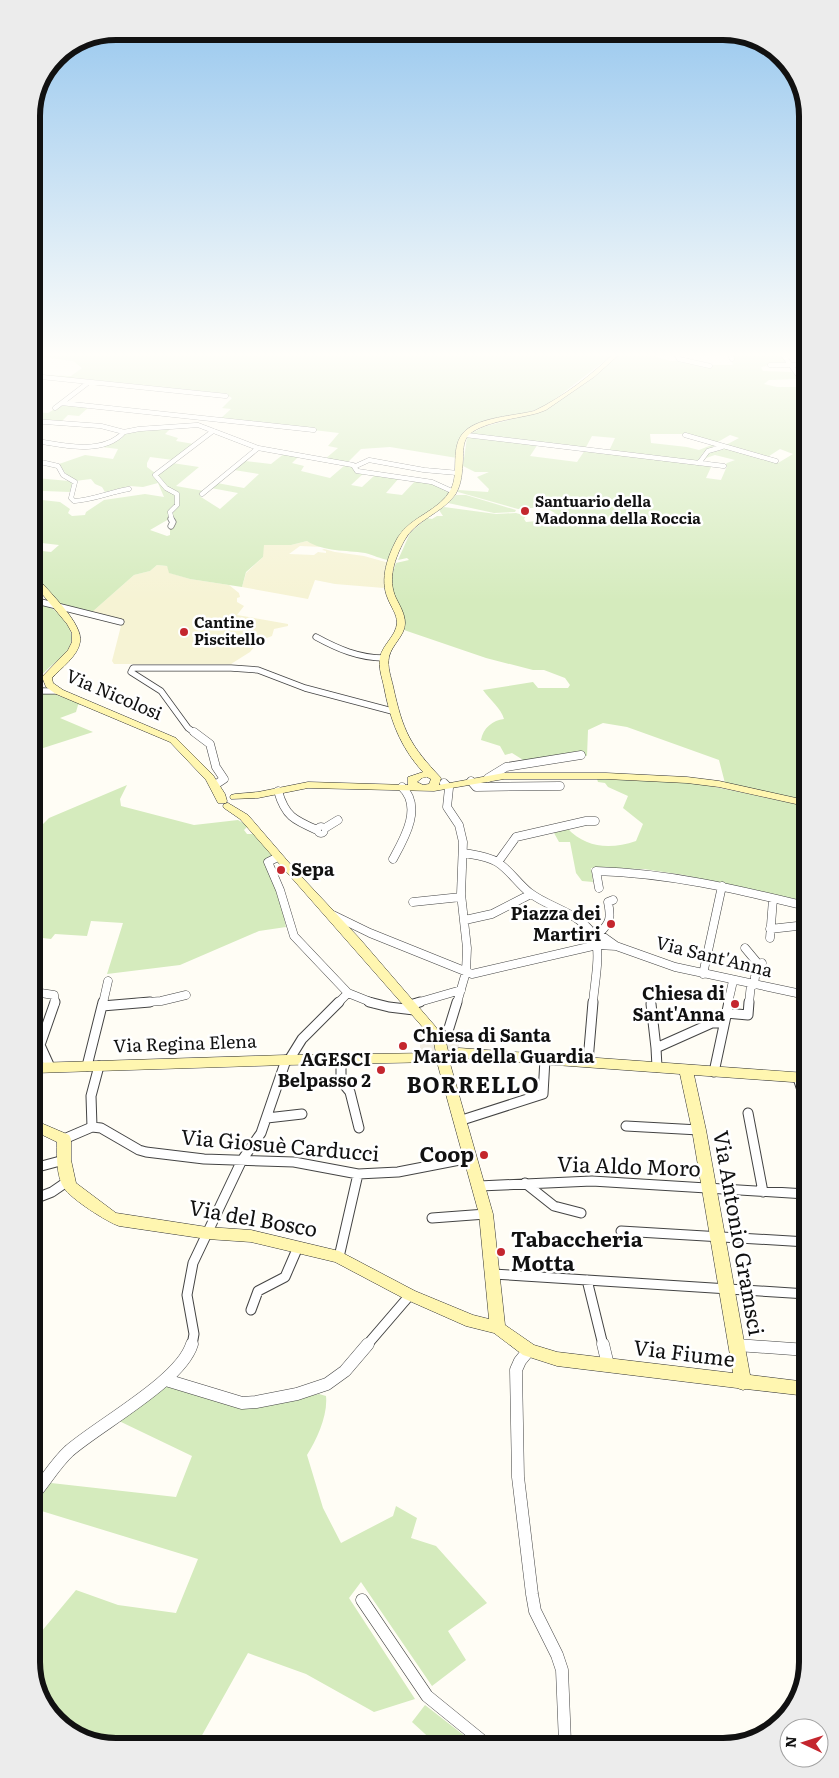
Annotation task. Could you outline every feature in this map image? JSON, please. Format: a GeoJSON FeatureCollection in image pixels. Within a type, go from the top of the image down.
{"type":"FeatureCollection","features":[{"type":"Feature","properties":{"kind":"street"},"geometry":{"type":"LineString","coordinates":[[40,441],[93,447],[116,441],[122,435]]}},
{"type":"Feature","properties":{"kind":"street"},"geometry":{"type":"LineString","coordinates":[[171,526],[173,522],[170,518],[170,512],[177,504],[177,494],[166,488],[155,475],[207,435]]}},
{"type":"Feature","properties":{"kind":"street"},"geometry":{"type":"LineString","coordinates":[[225,435],[258,448],[356,466],[369,460],[424,470],[458,473]]}},
{"type":"Feature","properties":{"kind":"street"},"geometry":{"type":"LineString","coordinates":[[449,1028],[466,972],[467,939],[461,897],[464,853],[461,830],[447,807],[440,781],[414,756],[400,733],[392,712],[384,658],[401,625],[399,613],[389,592],[388,582],[392,562],[401,540],[411,528],[443,504],[454,492],[462,443],[466,435],[724,466]]}},
{"type":"Feature","properties":{"kind":"street"},"geometry":{"type":"LineString","coordinates":[[685,435],[715,446],[726,447],[776,461]]}},
{"type":"Feature","properties":{"kind":"street"},"geometry":{"type":"LineString","coordinates":[[699,463],[705,453],[715,446]]}},
{"type":"Feature","properties":{"kind":"street"},"geometry":{"type":"LineString","coordinates":[[202,494],[258,448]]}},
{"type":"Feature","properties":{"kind":"street"},"geometry":{"type":"LineString","coordinates":[[40,462],[58,466],[63,475],[75,482],[71,498],[74,501],[90,500],[102,494],[129,489]]}},
{"type":"Feature","properties":{"kind":"street"},"geometry":{"type":"LineString","coordinates":[[356,466],[357,471],[432,482],[454,492]]}},
{"type":"Feature","properties":{"kind":"street","name":"Via Nicolosi"},"geometry":{"type":"LineString","coordinates":[[40,586],[74,628],[77,637],[72,651],[47,676],[47,682],[58,691],[166,736],[184,750],[216,786]]}},
{"type":"Feature","properties":{"kind":"street"},"geometry":{"type":"LineString","coordinates":[[40,602],[121,622]]}},
{"type":"Feature","properties":{"kind":"street"},"geometry":{"type":"LineString","coordinates":[[316,637],[356,655],[366,658],[384,658]]}},
{"type":"Feature","properties":{"kind":"street"},"geometry":{"type":"LineString","coordinates":[[392,712],[305,688],[258,670],[231,668],[133,668],[131,672],[161,691],[188,728],[212,747],[216,767],[224,779],[216,786],[232,801],[278,858],[356,942],[440,1042],[459,1053],[799,1078]]}},
{"type":"Feature","properties":{"kind":"street"},"geometry":{"type":"LineString","coordinates":[[40,691],[58,691]]}},
{"type":"Feature","properties":{"kind":"street"},"geometry":{"type":"LineString","coordinates":[[488,778],[506,767],[581,755]]}},
{"type":"Feature","properties":{"kind":"street"},"geometry":{"type":"LineString","coordinates":[[414,756],[418,784]]}},
{"type":"Feature","properties":{"kind":"street"},"geometry":{"type":"LineString","coordinates":[[409,798],[410,793],[418,784],[423,774],[440,781]]}},
{"type":"Feature","properties":{"kind":"street"},"geometry":{"type":"LineString","coordinates":[[232,801],[314,784],[397,787],[440,781],[470,782],[488,778],[606,776],[687,780],[720,784],[799,802]]}},
{"type":"Feature","properties":{"kind":"street"},"geometry":{"type":"LineString","coordinates":[[470,782],[476,787],[560,786]]}},
{"type":"Feature","properties":{"kind":"street"},"geometry":{"type":"LineString","coordinates":[[394,859],[412,819],[406,790],[397,787]]}},
{"type":"Feature","properties":{"kind":"street"},"geometry":{"type":"LineString","coordinates":[[278,791],[282,807],[286,813],[321,829],[338,820]]}},
{"type":"Feature","properties":{"kind":"street"},"geometry":{"type":"LineString","coordinates":[[498,862],[510,843],[521,835],[549,831],[586,821],[596,821]]}},
{"type":"Feature","properties":{"kind":"street"},"geometry":{"type":"LineString","coordinates":[[464,853],[478,855],[498,862],[531,894],[593,933],[595,946],[588,1061]]}},
{"type":"Feature","properties":{"kind":"street"},"geometry":{"type":"LineString","coordinates":[[278,858],[268,862],[283,897],[294,936],[348,993],[402,1010],[461,990]]}},
{"type":"Feature","properties":{"kind":"street"},"geometry":{"type":"LineString","coordinates":[[599,888],[596,871],[644,872],[683,877],[799,905]]}},
{"type":"Feature","properties":{"kind":"street"},"geometry":{"type":"LineString","coordinates":[[703,974],[722,886]]}},
{"type":"Feature","properties":{"kind":"street"},"geometry":{"type":"LineString","coordinates":[[465,920],[480,918],[502,911],[531,894]]}},
{"type":"Feature","properties":{"kind":"street"},"geometry":{"type":"LineString","coordinates":[[413,902],[461,897]]}},
{"type":"Feature","properties":{"kind":"street"},"geometry":{"type":"LineString","coordinates":[[770,938],[773,899]]}},
{"type":"Feature","properties":{"kind":"street"},"geometry":{"type":"LineString","coordinates":[[599,932],[611,922],[612,917],[608,902],[613,900]]}},
{"type":"Feature","properties":{"kind":"street"},"geometry":{"type":"LineString","coordinates":[[330,914],[370,933],[472,974],[595,946],[616,946]]}},
{"type":"Feature","properties":{"kind":"street"},"geometry":{"type":"LineString","coordinates":[[770,929],[799,925]]}},
{"type":"Feature","properties":{"kind":"street"},"geometry":{"type":"LineString","coordinates":[[584,926],[599,932],[616,946]]}},
{"type":"Feature","properties":{"kind":"street"},"geometry":{"type":"LineString","coordinates":[[345,930],[358,927]]}},
{"type":"Feature","properties":{"kind":"street"},"geometry":{"type":"LineString","coordinates":[[356,942],[370,933]]}},
{"type":"Feature","properties":{"kind":"street","name":"Via Sant'Anna"},"geometry":{"type":"LineString","coordinates":[[616,946],[675,967],[733,981],[799,994]]}},
{"type":"Feature","properties":{"kind":"street"},"geometry":{"type":"LineString","coordinates":[[726,1013],[748,1015],[752,984],[756,969],[761,964],[745,948]]}},
{"type":"Feature","properties":{"kind":"street"},"geometry":{"type":"LineString","coordinates":[[40,1127],[64,1139],[92,1128],[90,1095],[93,1066],[102,1006],[108,981]]}},
{"type":"Feature","properties":{"kind":"street"},"geometry":{"type":"LineString","coordinates":[[714,1072],[733,981]]}},
{"type":"Feature","properties":{"kind":"street"},"geometry":{"type":"LineString","coordinates":[[40,993],[54,995],[56,1000],[40,1045],[50,1067]]}},
{"type":"Feature","properties":{"kind":"street"},"geometry":{"type":"LineString","coordinates":[[40,1487],[67,1453],[166,1380],[186,1359],[192,1346],[194,1334],[187,1295],[193,1263],[242,1160],[258,1140],[288,1060],[302,1039],[348,993]]}},
{"type":"Feature","properties":{"kind":"street"},"geometry":{"type":"LineString","coordinates":[[102,1006],[160,1001],[186,995]]}},
{"type":"Feature","properties":{"kind":"street"},"geometry":{"type":"LineString","coordinates":[[651,1004],[657,1067]]}},
{"type":"Feature","properties":{"kind":"street"},"geometry":{"type":"LineString","coordinates":[[656,1048],[712,1023],[724,1023]]}},
{"type":"Feature","properties":{"kind":"street"},"geometry":{"type":"LineString","coordinates":[[440,1042],[459,1121],[486,1214],[498,1328]]}},
{"type":"Feature","properties":{"kind":"street","name":"Via Regina Elena"},"geometry":{"type":"LineString","coordinates":[[40,1068],[288,1060],[443,1059],[459,1053]]}},
{"type":"Feature","properties":{"kind":"street"},"geometry":{"type":"LineString","coordinates":[[341,1059],[341,1081],[350,1092],[359,1128]]}},
{"type":"Feature","properties":{"kind":"street"},"geometry":{"type":"LineString","coordinates":[[459,1121],[543,1094],[545,1059]]}},
{"type":"Feature","properties":{"kind":"street","name":"Via Antonio Gramsci"},"geometry":{"type":"LineString","coordinates":[[688,1070],[693,1084],[692,1091],[743,1382]]}},
{"type":"Feature","properties":{"kind":"street"},"geometry":{"type":"LineString","coordinates":[[748,1112],[763,1192]]}},
{"type":"Feature","properties":{"kind":"street"},"geometry":{"type":"LineString","coordinates":[[267,1118],[302,1114]]}},
{"type":"Feature","properties":{"kind":"street"},"geometry":{"type":"LineString","coordinates":[[626,1126],[699,1130]]}},
{"type":"Feature","properties":{"kind":"street","name":"Via Giosuè Carducci"},"geometry":{"type":"LineString","coordinates":[[92,1128],[101,1128],[133,1147],[146,1152],[176,1156],[294,1162],[358,1174],[398,1172],[470,1158]]}},
{"type":"Feature","properties":{"kind":"street"},"geometry":{"type":"LineString","coordinates":[[40,1197],[68,1181],[64,1160],[64,1139]]}},
{"type":"Feature","properties":{"kind":"street"},"geometry":{"type":"LineString","coordinates":[[40,1166],[64,1160]]}},
{"type":"Feature","properties":{"kind":"street"},"geometry":{"type":"LineString","coordinates":[[339,1257],[358,1174]]}},
{"type":"Feature","properties":{"kind":"street","name":"Via Aldo Moro"},"geometry":{"type":"LineString","coordinates":[[479,1186],[592,1180],[799,1194]]}},
{"type":"Feature","properties":{"kind":"street","name":"Via del Bosco"},"geometry":{"type":"LineString","coordinates":[[68,1181],[75,1191],[102,1212],[119,1220],[207,1233],[251,1236],[339,1257],[410,1295],[471,1321],[498,1328],[529,1350],[556,1360]]}},
{"type":"Feature","properties":{"kind":"street"},"geometry":{"type":"LineString","coordinates":[[526,1183],[554,1206],[580,1213]]}},
{"type":"Feature","properties":{"kind":"street"},"geometry":{"type":"LineString","coordinates":[[432,1218],[486,1214]]}},
{"type":"Feature","properties":{"kind":"street"},"geometry":{"type":"LineString","coordinates":[[621,1231],[799,1242]]}},
{"type":"Feature","properties":{"kind":"street"},"geometry":{"type":"LineString","coordinates":[[252,1310],[258,1291],[285,1277],[298,1247]]}},
{"type":"Feature","properties":{"kind":"street"},"geometry":{"type":"LineString","coordinates":[[492,1274],[799,1294]]}},
{"type":"Feature","properties":{"kind":"street"},"geometry":{"type":"LineString","coordinates":[[586,1280],[608,1366]]}},
{"type":"Feature","properties":{"kind":"street"},"geometry":{"type":"LineString","coordinates":[[166,1380],[242,1403],[297,1394],[327,1384],[345,1371],[410,1295]]}},
{"type":"Feature","properties":{"kind":"street"},"geometry":{"type":"LineString","coordinates":[[736,1345],[799,1349]]}},
{"type":"Feature","properties":{"kind":"street"},"geometry":{"type":"LineString","coordinates":[[529,1350],[520,1361],[516,1370],[518,1477],[535,1611],[557,1654],[562,1670],[565,1738]]}},
{"type":"Feature","properties":{"kind":"street","name":"Via Fiume"},"geometry":{"type":"LineString","coordinates":[[556,1360],[799,1389]]}},
{"type":"Feature","properties":{"kind":"street"},"geometry":{"type":"LineString","coordinates":[[362,1600],[426,1696],[478,1738]]}},
{"type":"Feature","properties":{"kind":"shaded area"},"geometry":{"type":"Polygon","coordinates":[[[307,541],[323,547],[300,546],[289,554],[314,555],[318,552],[326,553],[326,551],[322,550],[324,549],[364,556],[389,563],[388,567],[384,567],[387,569],[384,588],[335,584],[315,580],[308,599],[242,587],[246,573],[263,557],[263,545],[291,545],[307,541]]]}},
{"type":"Feature","properties":{"kind":"shaded area"},"geometry":{"type":"Polygon","coordinates":[[[157,565],[167,566],[170,573],[190,579],[229,585],[239,593],[240,597],[237,598],[237,602],[244,606],[237,615],[288,624],[288,626],[274,629],[272,636],[259,641],[250,652],[231,664],[114,664],[112,661],[122,622],[91,613],[134,575],[150,571],[157,565]]]}},
{"type":"Feature","properties":{"kind":"shaded area"},"geometry":{"type":"Polygon","coordinates":[[[435,1028],[452,1028],[451,1035],[459,1036],[459,1053],[456,1061],[434,1062],[420,1053],[420,1044],[415,1037],[411,1037],[411,1034],[435,1028]]]}},
{"type":"Feature","properties":{"kind":"green space"},"geometry":{"type":"Polygon","coordinates":[[[124,435],[168,435],[178,438],[176,441],[194,444],[173,460],[150,457],[147,463],[147,467],[155,473],[154,476],[165,489],[175,494],[176,504],[168,513],[169,519],[150,530],[167,536],[170,535],[170,528],[175,524],[171,514],[178,503],[177,494],[165,486],[156,475],[172,463],[199,467],[176,486],[204,491],[200,494],[201,497],[220,509],[238,493],[211,488],[217,483],[244,488],[259,474],[234,470],[245,461],[271,464],[285,453],[299,456],[292,463],[304,466],[301,471],[330,478],[345,465],[353,467],[354,471],[364,473],[351,485],[362,487],[376,474],[399,478],[386,493],[402,495],[416,480],[437,484],[451,491],[442,503],[402,532],[388,560],[365,553],[328,549],[307,541],[291,545],[264,545],[263,557],[246,572],[242,587],[190,579],[169,573],[167,566],[157,565],[150,571],[134,575],[91,613],[59,604],[40,583],[40,551],[51,552],[59,545],[40,543],[40,500],[60,502],[70,509],[68,513],[72,516],[85,515],[86,512],[104,500],[145,494],[164,497],[158,483],[143,487],[130,486],[105,492],[102,487],[95,484],[91,479],[75,481],[66,474],[59,464],[85,455],[113,459],[118,449],[102,447],[121,439],[124,435]]]}},
{"type":"Feature","properties":{"kind":"green space"},"geometry":{"type":"Polygon","coordinates":[[[337,435],[467,435],[457,458],[390,447],[361,449],[347,463],[325,459],[338,448],[328,446],[337,435]]]}},
{"type":"Feature","properties":{"kind":"green space"},"geometry":{"type":"Polygon","coordinates":[[[477,435],[650,435],[651,443],[699,450],[714,444],[713,448],[703,453],[698,461],[609,451],[615,438],[592,436],[585,449],[477,435]]]}},
{"type":"Feature","properties":{"kind":"green space"},"geometry":{"type":"Polygon","coordinates":[[[688,435],[799,435],[799,799],[725,783],[719,760],[627,727],[603,723],[588,730],[587,756],[581,754],[528,763],[512,753],[505,755],[500,746],[481,740],[489,725],[504,719],[498,708],[483,690],[533,682],[538,688],[568,688],[570,685],[565,678],[544,670],[533,670],[486,658],[404,630],[404,615],[392,587],[393,573],[396,563],[409,560],[407,558],[398,560],[410,533],[427,518],[432,519],[437,516],[443,516],[439,510],[444,507],[496,514],[516,513],[526,516],[524,519],[526,522],[548,520],[555,513],[544,507],[518,509],[458,492],[458,490],[488,492],[489,489],[477,477],[489,472],[475,472],[463,466],[467,437],[538,444],[530,456],[577,462],[585,450],[712,465],[706,478],[721,480],[727,466],[725,465],[735,460],[715,455],[703,459],[706,453],[726,448],[778,463],[793,454],[780,449],[766,458],[724,446],[739,438],[730,435],[716,443],[688,435]]]}},
{"type":"Feature","properties":{"kind":"green space"},"geometry":{"type":"Polygon","coordinates":[[[40,478],[69,481],[72,483],[70,492],[40,492],[40,478]]]}},
{"type":"Feature","properties":{"kind":"green space"},"geometry":{"type":"Polygon","coordinates":[[[456,495],[466,495],[516,510],[515,512],[494,513],[448,503],[456,495]]]}},
{"type":"Feature","properties":{"kind":"green space"},"geometry":{"type":"Polygon","coordinates":[[[40,604],[48,606],[55,611],[65,622],[70,631],[71,640],[64,654],[40,678],[40,604]]]}},
{"type":"Feature","properties":{"kind":"green space"},"geometry":{"type":"Polygon","coordinates":[[[40,693],[54,694],[82,704],[78,705],[76,712],[60,718],[93,732],[40,749],[40,693]]]}},
{"type":"Feature","properties":{"kind":"green space"},"geometry":{"type":"Polygon","coordinates":[[[597,779],[682,782],[799,805],[799,901],[684,875],[644,869],[591,868],[593,882],[582,881],[576,873],[570,842],[559,842],[554,833],[567,828],[574,835],[590,843],[617,846],[636,841],[643,824],[623,808],[628,796],[608,787],[605,783],[598,782],[597,779]]]}},
{"type":"Feature","properties":{"kind":"green space"},"geometry":{"type":"Polygon","coordinates":[[[127,785],[120,799],[121,806],[194,825],[238,820],[248,826],[244,830],[247,834],[254,834],[274,857],[265,861],[279,894],[286,927],[259,931],[180,965],[107,974],[123,923],[91,921],[87,936],[55,934],[51,939],[40,938],[40,825],[49,818],[127,785]]]}},
{"type":"Feature","properties":{"kind":"green space"},"geometry":{"type":"Polygon","coordinates":[[[166,1386],[254,1406],[319,1394],[326,1396],[321,1427],[307,1455],[323,1508],[341,1543],[393,1516],[396,1506],[417,1518],[411,1538],[436,1546],[487,1603],[448,1631],[466,1660],[432,1686],[361,1582],[349,1598],[415,1699],[374,1712],[306,1674],[248,1653],[200,1738],[111,1738],[78,1728],[62,1716],[48,1696],[41,1677],[40,1633],[76,1590],[118,1605],[176,1613],[198,1559],[40,1511],[40,1497],[51,1483],[176,1497],[192,1456],[119,1421],[166,1386]]]}},
{"type":"Feature","properties":{"kind":"green space"},"geometry":{"type":"Polygon","coordinates":[[[425,1705],[467,1738],[429,1738],[412,1722],[425,1705]]]}},
{"type":"Feature","properties":{"kind":"place","name":"Santuario della Madonna della Roccia"},"geometry":{"type":"Point","coordinates":[525,511]}},
{"type":"Feature","properties":{"kind":"place","name":"Cantine Piscitello"},"geometry":{"type":"Point","coordinates":[184,632]}},
{"type":"Feature","properties":{"kind":"place","name":"Sepa"},"geometry":{"type":"Point","coordinates":[281,870]}},
{"type":"Feature","properties":{"kind":"place","name":"Piazza dei Martiri"},"geometry":{"type":"Point","coordinates":[611,924]}},
{"type":"Feature","properties":{"kind":"place","name":"Chiesa di Sant'Anna"},"geometry":{"type":"Point","coordinates":[735,1004]}},
{"type":"Feature","properties":{"kind":"place","name":"Chiesa di Santa Maria della Guardia"},"geometry":{"type":"Point","coordinates":[403,1046]}},
{"type":"Feature","properties":{"kind":"place","name":"AGESCI Belpasso 2"},"geometry":{"type":"Point","coordinates":[381,1070]}},
{"type":"Feature","properties":{"kind":"place","name":"Coop"},"geometry":{"type":"Point","coordinates":[484,1155]}},
{"type":"Feature","properties":{"kind":"place","name":"Tabaccheria Motta"},"geometry":{"type":"Point","coordinates":[501,1252]}},
{"type":"Feature","properties":{"kind":"district","name":"BORRELLO"},"geometry":{"type":"Point","coordinates":[473,1085]}}]}
